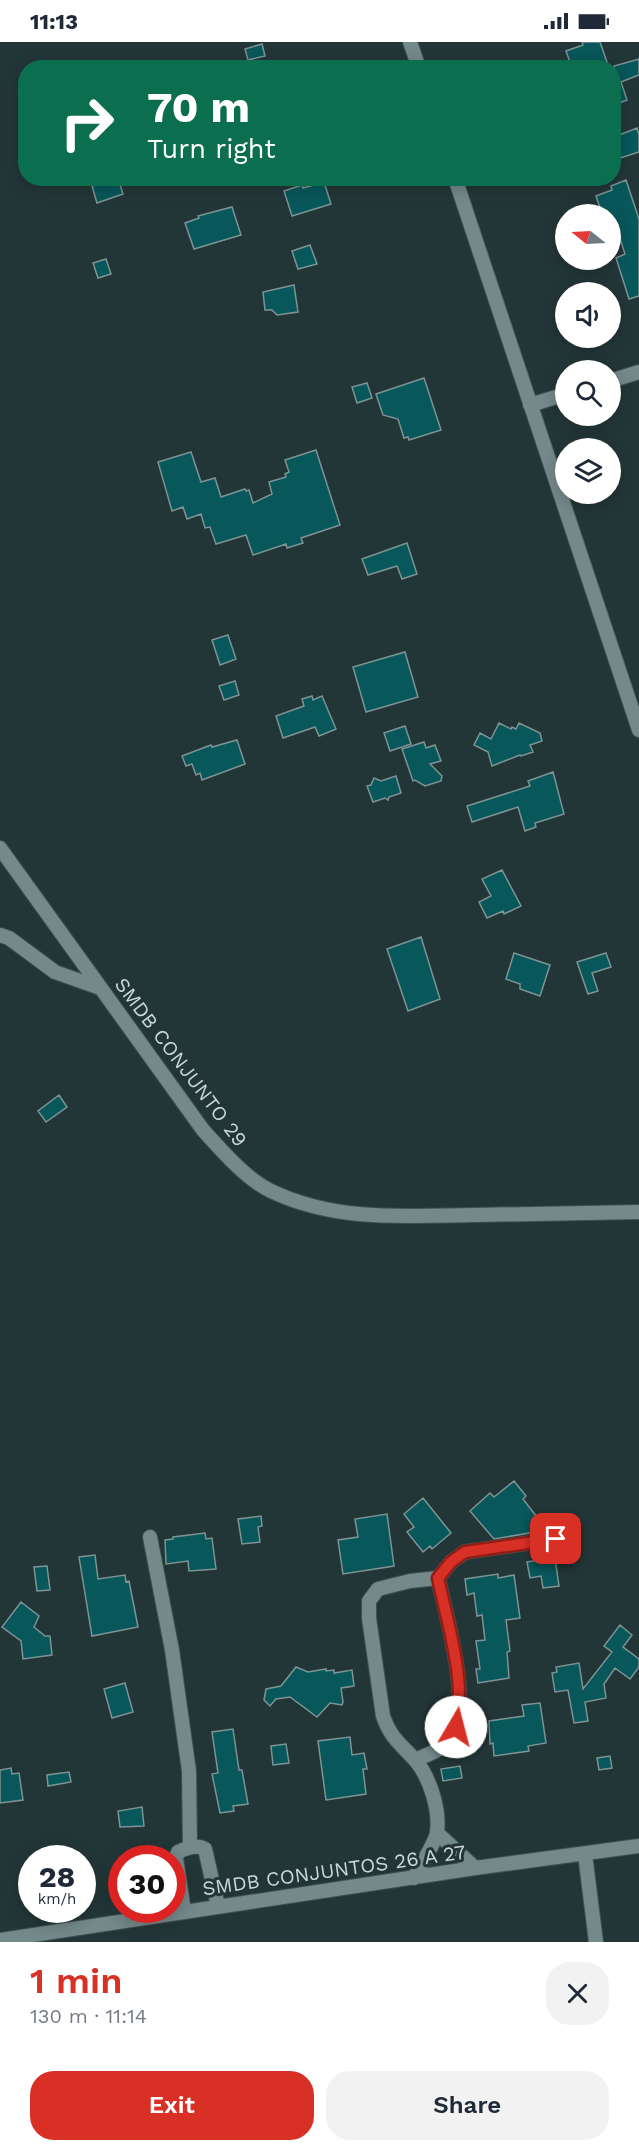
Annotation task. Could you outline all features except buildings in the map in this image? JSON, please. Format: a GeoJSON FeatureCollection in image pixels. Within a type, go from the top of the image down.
{"type":"FeatureCollection","features":[{"type":"Feature","properties":{"kind":"street"},"geometry":{"type":"LineString","coordinates":[[410,42],[416,60]]}},
{"type":"Feature","properties":{"kind":"street"},"geometry":{"type":"LineString","coordinates":[[458,186],[639,730]]}},
{"type":"Feature","properties":{"kind":"street"},"geometry":{"type":"LineString","coordinates":[[621,378],[639,372]]}},
{"type":"Feature","properties":{"kind":"street"},"geometry":{"type":"LineString","coordinates":[[530,405],[555,397]]}},
{"type":"Feature","properties":{"kind":"street","name":"SMDB CONJUNTO 29"},"geometry":{"type":"LineString","coordinates":[[0,848],[203,1130],[231,1161],[268,1190],[304,1206],[342,1214],[396,1216],[639,1212]]}},
{"type":"Feature","properties":{"kind":"street"},"geometry":{"type":"LineString","coordinates":[[0,935],[9,938],[55,972],[100,988]]}},
{"type":"Feature","properties":{"kind":"street"},"geometry":{"type":"LineString","coordinates":[[150,1537],[172,1650],[189,1771],[190,1847]]}},
{"type":"Feature","properties":{"kind":"street"},"geometry":{"type":"LineString","coordinates":[[414,1878],[437,1833],[435,1808],[430,1786],[415,1760],[399,1745],[387,1728],[383,1716],[369,1607],[373,1594],[378,1590],[410,1581],[438,1578],[451,1562],[465,1552],[556,1539]]}},
{"type":"Feature","properties":{"kind":"street"},"geometry":{"type":"LineString","coordinates":[[415,1760],[438,1750],[450,1738],[460,1711],[460,1690],[438,1578]]}},
{"type":"Feature","properties":{"kind":"street"},"geometry":{"type":"LineString","coordinates":[[437,1833],[475,1868]]}},
{"type":"Feature","properties":{"kind":"street"},"geometry":{"type":"LineString","coordinates":[[186,1849],[200,1846],[205,1849],[218,1906]]}},
{"type":"Feature","properties":{"kind":"street","name":"SMDB CONJUNTOS 26 A 27"},"geometry":{"type":"LineString","coordinates":[[186,1911],[639,1846]]}},
{"type":"Feature","properties":{"kind":"street"},"geometry":{"type":"LineString","coordinates":[[585,1854],[596,1942]]}},
{"type":"Feature","properties":{"kind":"street","name":"SMDB CONJUNTOS 26 A 27"},"geometry":{"type":"LineString","coordinates":[[0,1940],[46,1938],[123,1923]]}},
{"type":"Feature","properties":{"kind":"route"},"geometry":{"type":"LineString","coordinates":[[456,1727],[460,1711],[460,1690],[438,1578],[451,1562],[465,1552],[556,1539]]}}]}
